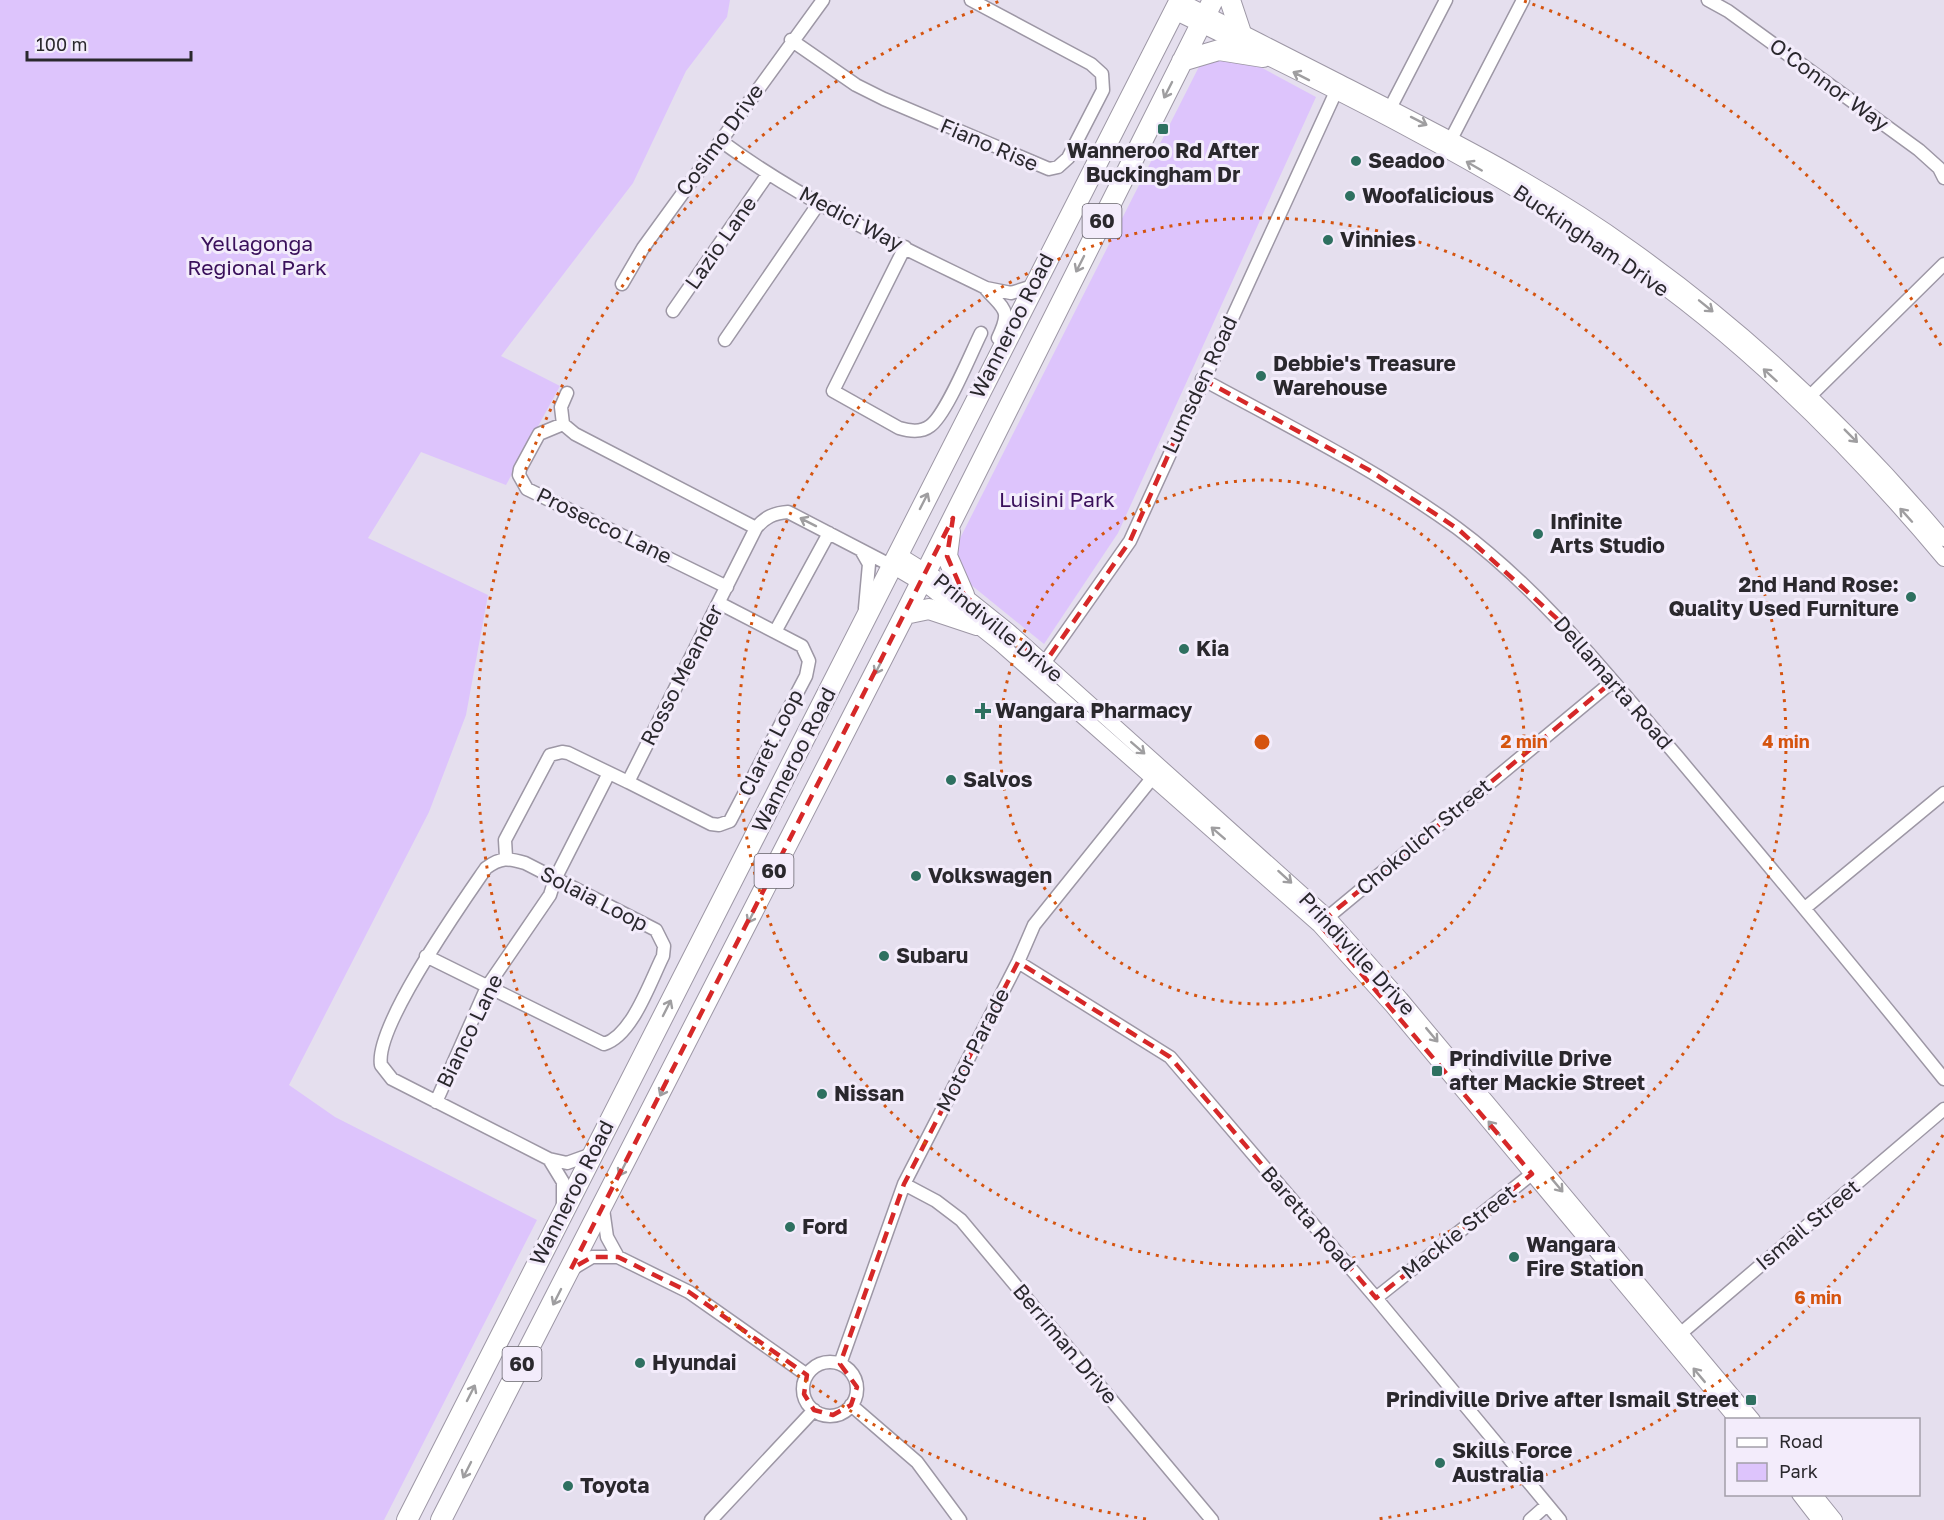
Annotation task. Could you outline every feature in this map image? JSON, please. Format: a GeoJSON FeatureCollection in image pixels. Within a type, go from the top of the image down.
{"type":"FeatureCollection","features":[{"type":"Feature","properties":{"kind":"highway"},"geometry":{"type":"LineString","coordinates":[[1230,0],[1240,30]]}},
{"type":"Feature","properties":{"kind":"highway","name":"Wanneroo Road"},"geometry":{"type":"LineString","coordinates":[[407,1520],[563,1209],[1178,4]]}},
{"type":"Feature","properties":{"kind":"highway","name":"Wanneroo Road"},"geometry":{"type":"LineString","coordinates":[[441,1520],[603,1208],[905,614],[1206,13]]}},
{"type":"Feature","properties":{"kind":"highway"},"geometry":{"type":"LineString","coordinates":[[1182,62],[1219,50],[1263,57]]}},
{"type":"Feature","properties":{"kind":"highway"},"geometry":{"type":"LineString","coordinates":[[953,518],[947,556],[964,595]]}},
{"type":"Feature","properties":{"kind":"highway"},"geometry":{"type":"LineString","coordinates":[[905,614],[929,609],[977,626]]}},
{"type":"Feature","properties":{"kind":"street","name":"Cosimo Drive"},"geometry":{"type":"LineString","coordinates":[[622,284],[643,248],[791,40],[823,0]]}},
{"type":"Feature","properties":{"kind":"street","name":"Fiano Rise"},"geometry":{"type":"LineString","coordinates":[[791,40],[849,80],[884,99],[960,133],[994,144],[1041,168],[1058,167],[1068,158],[1103,90],[1102,74],[1091,64],[970,0]]}},
{"type":"Feature","properties":{"kind":"street"},"geometry":{"type":"LineString","coordinates":[[1388,112],[1446,0]]}},
{"type":"Feature","properties":{"kind":"street"},"geometry":{"type":"LineString","coordinates":[[1449,144],[1523,0]]}},
{"type":"Feature","properties":{"kind":"street","name":"O'Connor Way"},"geometry":{"type":"LineString","coordinates":[[1708,0],[1731,6],[1919,150],[1939,168],[1944,178]]}},
{"type":"Feature","properties":{"kind":"street","name":"Buckingham Drive"},"geometry":{"type":"LineString","coordinates":[[1178,4],[1206,13],[1240,30],[1338,88]]}},
{"type":"Feature","properties":{"kind":"street","name":"Buckingham Drive"},"geometry":{"type":"LineString","coordinates":[[1206,13],[1263,57],[1338,88],[1545,192],[1631,248],[1755,345],[1806,399],[1944,559]]}},
{"type":"Feature","properties":{"kind":"street","name":"Lumsden Road"},"geometry":{"type":"LineString","coordinates":[[1040,669],[1130,541],[1202,379],[1338,88]]}},
{"type":"Feature","properties":{"kind":"street","name":"Medici Way"},"geometry":{"type":"LineString","coordinates":[[721,141],[768,174],[819,203],[986,288],[1011,293],[1033,286]]}},
{"type":"Feature","properties":{"kind":"street","name":"Lazio Lane"},"geometry":{"type":"LineString","coordinates":[[673,311],[768,174]]}},
{"type":"Feature","properties":{"kind":"street"},"geometry":{"type":"LineString","coordinates":[[725,340],[819,203]]}},
{"type":"Feature","properties":{"kind":"street"},"geometry":{"type":"LineString","coordinates":[[905,247],[833,391],[899,428],[910,432],[924,429],[939,416],[981,333]]}},
{"type":"Feature","properties":{"kind":"street"},"geometry":{"type":"LineString","coordinates":[[1806,399],[1944,264]]}},
{"type":"Feature","properties":{"kind":"street","name":"Medici Way"},"geometry":{"type":"LineString","coordinates":[[986,288],[1004,308],[1006,317],[996,341],[998,354]]}},
{"type":"Feature","properties":{"kind":"street","name":"Dellamarta Road"},"geometry":{"type":"LineString","coordinates":[[1202,379],[1369,470],[1458,529],[1501,565],[1564,625],[1805,908],[1944,1078]]}},
{"type":"Feature","properties":{"kind":"street"},"geometry":{"type":"LineString","coordinates":[[567,393],[561,407],[563,424],[575,434],[756,528],[770,515],[788,512],[861,549],[895,560]]}},
{"type":"Feature","properties":{"kind":"street","name":"Buckingham Drive"},"geometry":{"type":"LineString","coordinates":[[1806,399],[1863,448],[1944,539]]}},
{"type":"Feature","properties":{"kind":"street","name":"Prosecco Lane"},"geometry":{"type":"LineString","coordinates":[[563,424],[539,434],[520,469],[519,475],[527,489],[727,587]]}},
{"type":"Feature","properties":{"kind":"street","name":"Rosso Meander"},"geometry":{"type":"LineString","coordinates":[[628,782],[756,528]]}},
{"type":"Feature","properties":{"kind":"street"},"geometry":{"type":"LineString","coordinates":[[776,632],[829,533]]}},
{"type":"Feature","properties":{"kind":"street"},"geometry":{"type":"LineString","coordinates":[[861,549],[869,564],[863,625]]}},
{"type":"Feature","properties":{"kind":"street","name":"Prindiville Drive"},"geometry":{"type":"LineString","coordinates":[[895,560],[964,595],[1040,669],[1324,921],[1392,1006],[1537,1170],[1676,1337],[1736,1418]]}},
{"type":"Feature","properties":{"kind":"street","name":"Prindiville Drive"},"geometry":{"type":"LineString","coordinates":[[924,576],[977,626],[1040,669]]}},
{"type":"Feature","properties":{"kind":"street","name":"Claret Loop"},"geometry":{"type":"LineString","coordinates":[[628,782],[711,824],[718,825],[730,821],[809,667],[807,653],[802,646],[719,603]]}},
{"type":"Feature","properties":{"kind":"street","name":"Chokolich Street"},"geometry":{"type":"LineString","coordinates":[[1324,921],[1612,681]]}},
{"type":"Feature","properties":{"kind":"street"},"geometry":{"type":"LineString","coordinates":[[592,1154],[567,1163],[549,1159],[392,1079],[385,1072],[380,1058],[383,1042],[426,956],[486,868],[506,857],[505,840],[550,755],[568,753],[628,782]]}},
{"type":"Feature","properties":{"kind":"street","name":"Bianco Lane"},"geometry":{"type":"LineString","coordinates":[[436,1102],[487,987],[550,895],[555,879],[609,772]]}},
{"type":"Feature","properties":{"kind":"street","name":"Motor Parade"},"geometry":{"type":"LineString","coordinates":[[840,1364],[904,1184],[1018,962],[1034,925],[1157,772]]}},
{"type":"Feature","properties":{"kind":"street"},"geometry":{"type":"LineString","coordinates":[[1805,908],[1944,794]]}},
{"type":"Feature","properties":{"kind":"street","name":"Solaia Loop"},"geometry":{"type":"LineString","coordinates":[[426,956],[604,1044],[614,1041],[628,1026],[663,956],[661,938],[656,930],[506,857]]}},
{"type":"Feature","properties":{"kind":"street","name":"Baretta Road"},"geometry":{"type":"LineString","coordinates":[[1018,962],[1170,1057],[1376,1298],[1560,1520]]}},
{"type":"Feature","properties":{"kind":"street","name":"Ismail Street"},"geometry":{"type":"LineString","coordinates":[[1676,1337],[1944,1109]]}},
{"type":"Feature","properties":{"kind":"street"},"geometry":{"type":"LineString","coordinates":[[549,1159],[563,1182],[563,1209]]}},
{"type":"Feature","properties":{"kind":"street","name":"Mackie Street"},"geometry":{"type":"LineString","coordinates":[[1376,1298],[1537,1170]]}},
{"type":"Feature","properties":{"kind":"street","name":"Berriman Drive"},"geometry":{"type":"LineString","coordinates":[[904,1184],[936,1201],[961,1220],[1212,1520]]}},
{"type":"Feature","properties":{"kind":"street"},"geometry":{"type":"LineString","coordinates":[[603,1208],[607,1237],[618,1257]]}},
{"type":"Feature","properties":{"kind":"street"},"geometry":{"type":"LineString","coordinates":[[571,1269],[592,1257],[618,1257],[689,1292],[807,1375]]}},
{"type":"Feature","properties":{"kind":"street","name":"Prindiville Drive"},"geometry":{"type":"LineString","coordinates":[[1676,1337],[1752,1418]]}},
{"type":"Feature","properties":{"kind":"street"},"geometry":{"type":"LineString","coordinates":[[822,1363],[840,1364],[848,1369],[857,1387],[851,1405],[833,1415],[814,1410],[804,1394],[807,1375],[822,1363]]}},
{"type":"Feature","properties":{"kind":"street"},"geometry":{"type":"LineString","coordinates":[[851,1405],[917,1462],[960,1520]]}},
{"type":"Feature","properties":{"kind":"street"},"geometry":{"type":"LineString","coordinates":[[711,1520],[814,1410]]}},
{"type":"Feature","properties":{"kind":"street"},"geometry":{"type":"LineString","coordinates":[[1801,1496],[1820,1520]]}},
{"type":"Feature","properties":{"kind":"street"},"geometry":{"type":"LineString","coordinates":[[1816,1496],[1835,1520]]}},
{"type":"Feature","properties":{"kind":"street"},"geometry":{"type":"LineString","coordinates":[[1530,1520],[1547,1505]]}},
{"type":"Feature","properties":{"kind":"highlighted area"},"geometry":{"type":"Polygon","coordinates":[[[1202,379],[1369,470],[1458,529],[1564,625],[1613,681],[1319,924],[1532,1174],[1376,1298],[1170,1057],[1018,962],[904,1184],[840,1364],[857,1387],[851,1405],[833,1415],[814,1410],[804,1394],[807,1375],[689,1292],[618,1257],[592,1257],[571,1269],[953,518],[947,556],[964,595],[1044,664],[1130,541],[1202,379]]]}},
{"type":"Feature","properties":{"kind":"green space","name":"Yellagonga Regional Park"},"geometry":{"type":"Polygon","coordinates":[[[0,0],[730,0],[727,17],[686,71],[633,183],[501,356],[560,386],[506,485],[421,452],[368,538],[488,595],[466,715],[429,812],[289,1085],[335,1117],[537,1220],[384,1520],[0,1520],[0,0]]]}},
{"type":"Feature","properties":{"kind":"green space","name":"Luisini Park"},"geometry":{"type":"Polygon","coordinates":[[[1212,41],[1316,97],[1118,533],[1044,644],[970,584],[943,572],[1212,41]]]}},
{"type":"Feature","properties":{"kind":"place","name":"Wanneroo Rd After Buckingham Dr"},"geometry":{"type":"Point","coordinates":[1163,129]}},
{"type":"Feature","properties":{"kind":"place","name":"Seadoo"},"geometry":{"type":"Point","coordinates":[1356,161]}},
{"type":"Feature","properties":{"kind":"place","name":"Woofalicious"},"geometry":{"type":"Point","coordinates":[1350,196]}},
{"type":"Feature","properties":{"kind":"place","name":"Vinnies"},"geometry":{"type":"Point","coordinates":[1328,240]}},
{"type":"Feature","properties":{"kind":"place","name":"Debbie's Treasure Warehouse"},"geometry":{"type":"Point","coordinates":[1261,376]}},
{"type":"Feature","properties":{"kind":"place","name":"Infinite Arts Studio"},"geometry":{"type":"Point","coordinates":[1538,534]}},
{"type":"Feature","properties":{"kind":"place","name":"2nd Hand Rose: Quality Used Furniture"},"geometry":{"type":"Point","coordinates":[1911,597]}},
{"type":"Feature","properties":{"kind":"place","name":"Kia"},"geometry":{"type":"Point","coordinates":[1184,649]}},
{"type":"Feature","properties":{"kind":"place","name":"Wangara Pharmacy"},"geometry":{"type":"Point","coordinates":[983,711]}},
{"type":"Feature","properties":{"kind":"place","name":"Salvos"},"geometry":{"type":"Point","coordinates":[951,780]}},
{"type":"Feature","properties":{"kind":"place","name":"Volkswagen"},"geometry":{"type":"Point","coordinates":[916,876]}},
{"type":"Feature","properties":{"kind":"place","name":"Subaru"},"geometry":{"type":"Point","coordinates":[884,956]}},
{"type":"Feature","properties":{"kind":"place","name":"Prindiville Drive after Mackie Street"},"geometry":{"type":"Point","coordinates":[1437,1071]}},
{"type":"Feature","properties":{"kind":"place","name":"Nissan"},"geometry":{"type":"Point","coordinates":[822,1094]}},
{"type":"Feature","properties":{"kind":"place","name":"Ford"},"geometry":{"type":"Point","coordinates":[790,1227]}},
{"type":"Feature","properties":{"kind":"place","name":"Wangara Fire Station"},"geometry":{"type":"Point","coordinates":[1514,1257]}},
{"type":"Feature","properties":{"kind":"place","name":"Hyundai"},"geometry":{"type":"Point","coordinates":[640,1363]}},
{"type":"Feature","properties":{"kind":"place","name":"Prindiville Drive after Ismail Street"},"geometry":{"type":"Point","coordinates":[1751,1400]}},
{"type":"Feature","properties":{"kind":"place","name":"Skills Force Australia"},"geometry":{"type":"Point","coordinates":[1440,1463]}},
{"type":"Feature","properties":{"kind":"place","name":"Toyota"},"geometry":{"type":"Point","coordinates":[568,1486]}}]}
